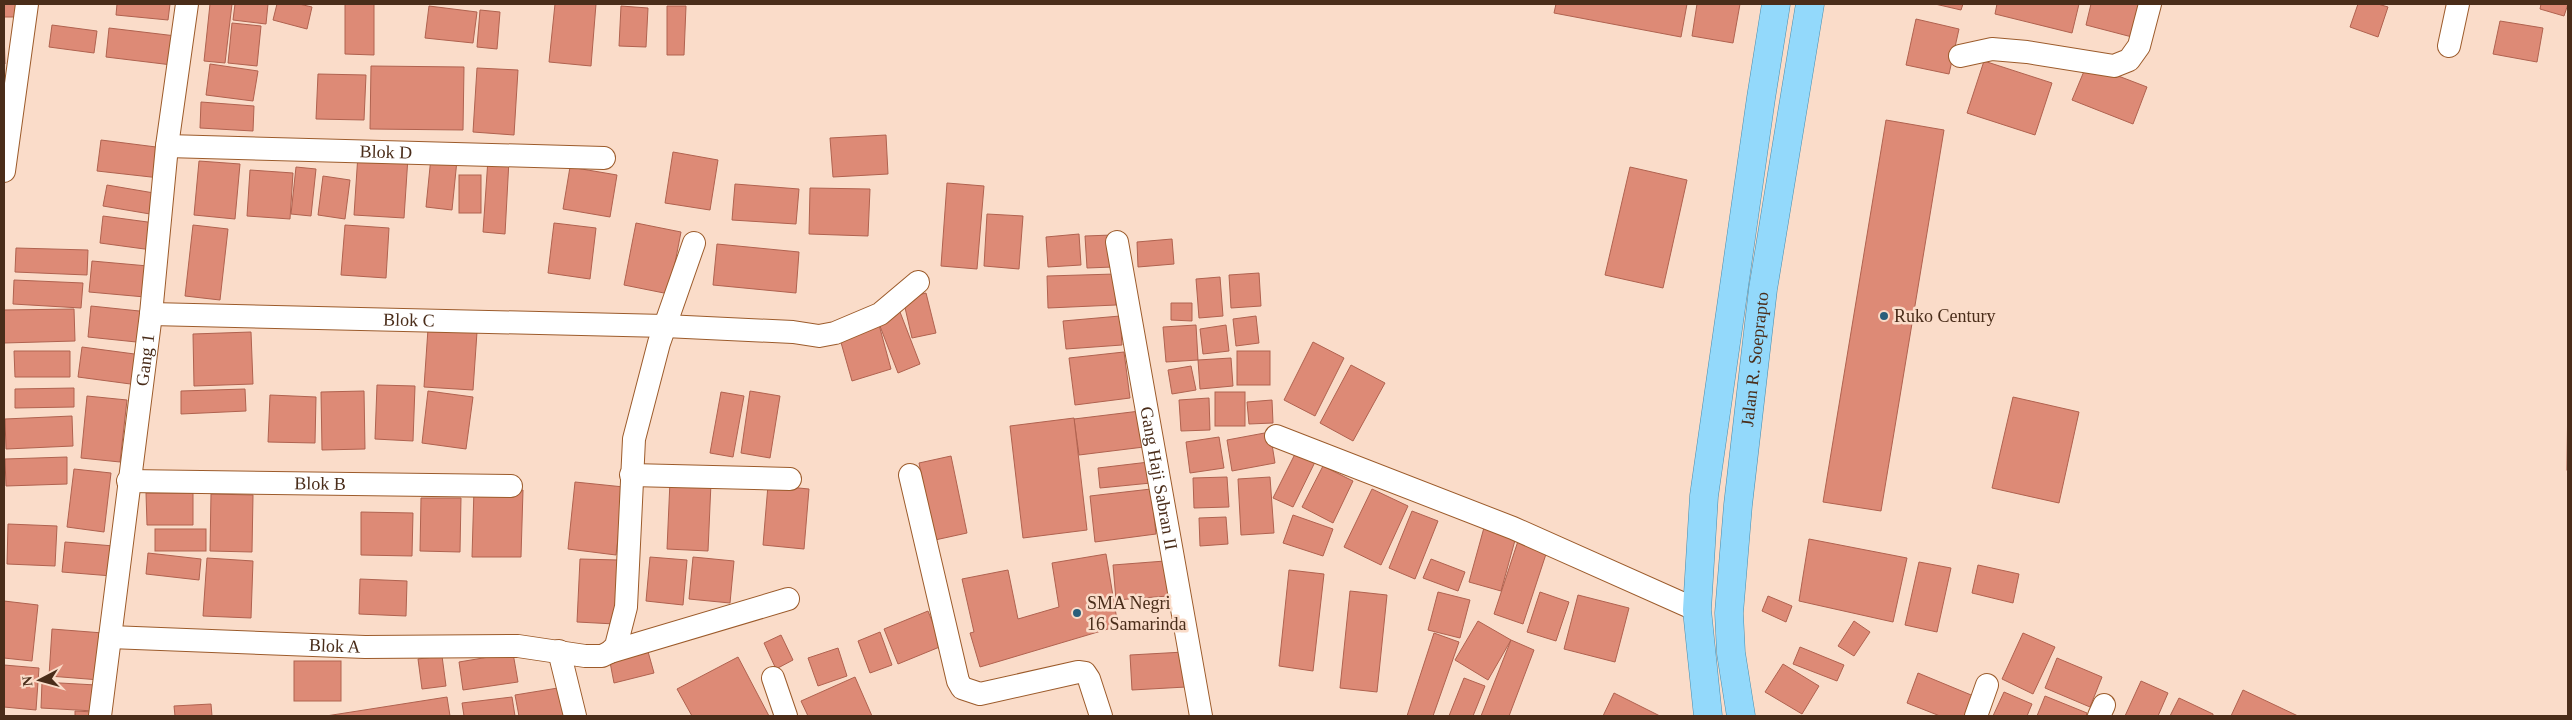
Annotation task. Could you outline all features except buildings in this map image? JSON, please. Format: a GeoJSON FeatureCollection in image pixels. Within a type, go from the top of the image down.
{"type":"FeatureCollection","features":[{"type":"Feature","properties":{"kind":"main road","name":"Jalan R. Soeprapto"},"geometry":{"type":"LineString","coordinates":[[1708,716],[1697,610],[1704,496],[1776,4]]}},
{"type":"Feature","properties":{"kind":"main road","name":"Jalan R. Soeprapto"},"geometry":{"type":"LineString","coordinates":[[1741,716],[1731,653],[1729,613],[1738,505],[1763,289],[1810,4]]}},
{"type":"Feature","properties":{"kind":"street"},"geometry":{"type":"LineString","coordinates":[[4,171],[27,4]]}},
{"type":"Feature","properties":{"kind":"street","name":"Gang 1"},"geometry":{"type":"LineString","coordinates":[[100,716],[128,481],[151,314],[167,146],[187,4]]}},
{"type":"Feature","properties":{"kind":"street"},"geometry":{"type":"LineString","coordinates":[[1960,56],[1992,49],[2027,52],[2114,66],[2129,60],[2139,46],[2150,4]]}},
{"type":"Feature","properties":{"kind":"street"},"geometry":{"type":"LineString","coordinates":[[2449,46],[2458,4]]}},
{"type":"Feature","properties":{"kind":"street","name":"Blok D"},"geometry":{"type":"LineString","coordinates":[[167,146],[604,158]]}},
{"type":"Feature","properties":{"kind":"street","name":"Gang Haji Sabran II"},"geometry":{"type":"LineString","coordinates":[[1117,242],[1201,716]]}},
{"type":"Feature","properties":{"kind":"street"},"geometry":{"type":"LineString","coordinates":[[610,652],[616,646],[626,607],[634,439],[642,402],[665,326],[694,243]]}},
{"type":"Feature","properties":{"kind":"street","name":"Blok C"},"geometry":{"type":"LineString","coordinates":[[151,314],[665,326],[793,332],[819,336],[835,332],[880,314],[918,282]]}},
{"type":"Feature","properties":{"kind":"street"},"geometry":{"type":"LineString","coordinates":[[1276,436],[1512,528],[1697,610]]}},
{"type":"Feature","properties":{"kind":"street"},"geometry":{"type":"LineString","coordinates":[[631,475],[790,479]]}},
{"type":"Feature","properties":{"kind":"street"},"geometry":{"type":"LineString","coordinates":[[910,475],[938,601],[962,688],[980,694],[1078,672],[1085,673],[1090,679],[1101,716]]}},
{"type":"Feature","properties":{"kind":"street","name":"Blok B"},"geometry":{"type":"LineString","coordinates":[[128,481],[511,486]]}},
{"type":"Feature","properties":{"kind":"street","name":"Blok A"},"geometry":{"type":"LineString","coordinates":[[110,637],[365,647],[518,646],[584,656],[602,656],[788,599]]}},
{"type":"Feature","properties":{"kind":"street"},"geometry":{"type":"LineString","coordinates":[[559,651],[574,716]]}},
{"type":"Feature","properties":{"kind":"street"},"geometry":{"type":"LineString","coordinates":[[773,678],[786,716]]}},
{"type":"Feature","properties":{"kind":"street"},"geometry":{"type":"LineString","coordinates":[[1976,716],[1987,685]]}},
{"type":"Feature","properties":{"kind":"place","name":"Ruko Century"},"geometry":{"type":"Point","coordinates":[1884,316]}},
{"type":"Feature","properties":{"kind":"place","name":"SMA Negri 16 Samarinda"},"geometry":{"type":"Point","coordinates":[1077,613]}}]}
